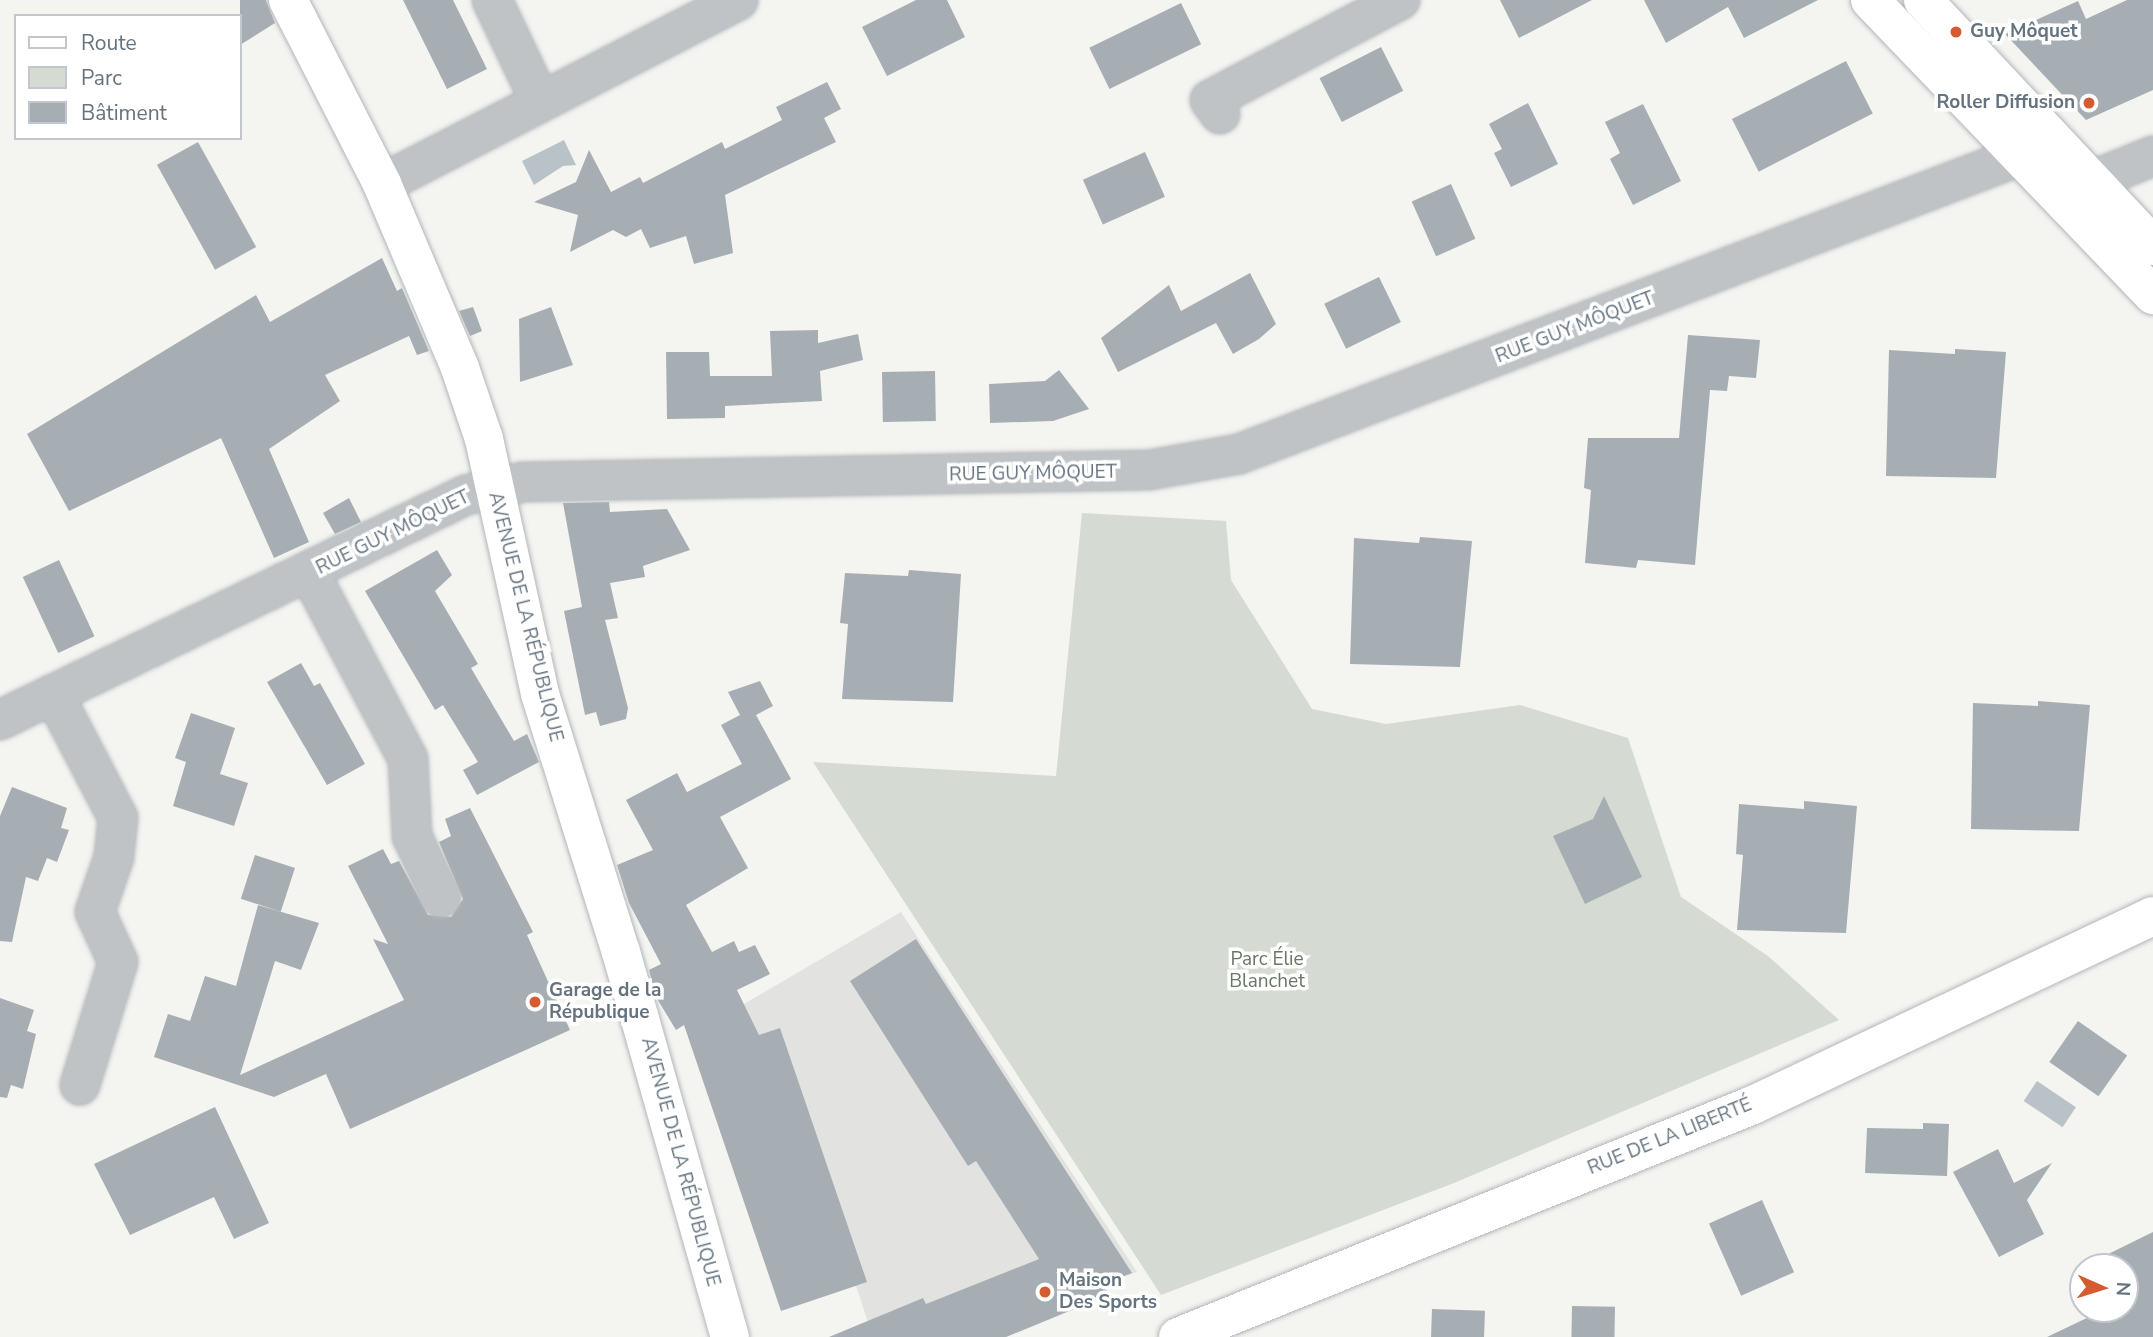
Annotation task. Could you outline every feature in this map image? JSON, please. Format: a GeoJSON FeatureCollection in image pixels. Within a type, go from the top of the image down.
{"type":"FeatureCollection","features":[{"type":"Feature","properties":{"kind":"street","name":"AVENUE DE LA RÉPUBLIQUE"},"geometry":{"type":"LineString","coordinates":[[288,0],[382,184],[460,368],[493,488],[540,694],[621,952],[730,1337]]}},
{"type":"Feature","properties":{"kind":"street"},"geometry":{"type":"LineString","coordinates":[[492,0],[540,100]]}},
{"type":"Feature","properties":{"kind":"street"},"geometry":{"type":"LineString","coordinates":[[382,184],[738,0]]}},
{"type":"Feature","properties":{"kind":"street"},"geometry":{"type":"LineString","coordinates":[[1220,114],[1210,100],[1400,0]]}},
{"type":"Feature","properties":{"kind":"street"},"geometry":{"type":"LineString","coordinates":[[1923,0],[2059,140],[2153,246]]}},
{"type":"Feature","properties":{"kind":"street"},"geometry":{"type":"LineString","coordinates":[[1877,2],[2153,295]]}},
{"type":"Feature","properties":{"kind":"street","name":"RUE GUY MÔQUET"},"geometry":{"type":"LineString","coordinates":[[0,720],[310,574],[466,495],[523,482],[1149,470],[1239,454],[2022,157],[2059,140]]}},
{"type":"Feature","properties":{"kind":"street"},"geometry":{"type":"LineString","coordinates":[[2060,194],[2153,156]]}},
{"type":"Feature","properties":{"kind":"street"},"geometry":{"type":"LineString","coordinates":[[310,574],[408,759],[412,836],[441,898]]}},
{"type":"Feature","properties":{"kind":"street"},"geometry":{"type":"LineString","coordinates":[[54,695],[118,818],[114,857],[95,912],[118,962],[80,1085]]}},
{"type":"Feature","properties":{"kind":"street","name":"RUE DE LA LIBERTÉ"},"geometry":{"type":"LineString","coordinates":[[1178,1337],[1753,1105],[2153,916]]}},
{"type":"Feature","properties":{"kind":"shaded area"},"geometry":{"type":"Polygon","coordinates":[[[564,140],[576,165],[563,166],[534,185],[522,161],[564,140]]]}},
{"type":"Feature","properties":{"kind":"shaded area"},"geometry":{"type":"Polygon","coordinates":[[[901,912],[1137,1272],[1105,1283],[1108,1295],[1006,1337],[873,1337],[856,1286],[781,1311],[722,1017],[901,912]]]}},
{"type":"Feature","properties":{"kind":"shaded area"},"geometry":{"type":"Polygon","coordinates":[[[2037,1081],[2076,1107],[2063,1127],[2024,1101],[2037,1081]]]}},
{"type":"Feature","properties":{"kind":"green space","name":"Parc Élie Blanchet"},"geometry":{"type":"Polygon","coordinates":[[[1082,513],[1226,521],[1231,580],[1312,709],[1386,724],[1520,705],[1628,738],[1681,897],[1768,956],[1839,1020],[1454,1183],[1161,1295],[813,762],[1056,776],[1082,513]]]}},
{"type":"Feature","properties":{"kind":"building"},"geometry":{"type":"Polygon","coordinates":[[[240,0],[266,0],[275,23],[242,44],[240,0]]]}},
{"type":"Feature","properties":{"kind":"building"},"geometry":{"type":"Polygon","coordinates":[[[403,0],[453,0],[487,69],[447,89],[403,0]]]}},
{"type":"Feature","properties":{"kind":"building"},"geometry":{"type":"Polygon","coordinates":[[[916,0],[947,0],[965,37],[887,76],[862,27],[916,0]]]}},
{"type":"Feature","properties":{"kind":"building"},"geometry":{"type":"Polygon","coordinates":[[[1500,0],[1592,0],[1519,38],[1500,0]]]}},
{"type":"Feature","properties":{"kind":"building"},"geometry":{"type":"Polygon","coordinates":[[[1644,0],[1818,0],[1744,38],[1728,7],[1666,43],[1644,0]]]}},
{"type":"Feature","properties":{"kind":"building"},"geometry":{"type":"Polygon","coordinates":[[[2127,0],[2153,0],[2153,90],[2086,120],[2005,34],[2078,1],[2086,19],[2127,0]]]}},
{"type":"Feature","properties":{"kind":"building"},"geometry":{"type":"Polygon","coordinates":[[[1181,3],[1201,44],[1109,89],[1089,48],[1181,3]]]}},
{"type":"Feature","properties":{"kind":"building"},"geometry":{"type":"Polygon","coordinates":[[[1381,47],[1403,91],[1342,122],[1320,78],[1381,47]]]}},
{"type":"Feature","properties":{"kind":"building"},"geometry":{"type":"Polygon","coordinates":[[[1846,61],[1873,114],[1759,172],[1732,119],[1846,61]]]}},
{"type":"Feature","properties":{"kind":"building"},"geometry":{"type":"Polygon","coordinates":[[[827,82],[841,109],[824,118],[836,142],[725,195],[733,253],[694,264],[686,236],[650,248],[641,229],[626,237],[613,230],[570,252],[578,215],[534,202],[576,182],[589,150],[611,192],[640,177],[643,183],[722,142],[725,149],[782,120],[776,107],[827,82]]]}},
{"type":"Feature","properties":{"kind":"building"},"geometry":{"type":"Polygon","coordinates":[[[1528,103],[1558,164],[1511,187],[1494,153],[1502,149],[1489,124],[1528,103]]]}},
{"type":"Feature","properties":{"kind":"building"},"geometry":{"type":"Polygon","coordinates":[[[1643,104],[1681,181],[1633,205],[1610,159],[1620,153],[1605,122],[1643,104]]]}},
{"type":"Feature","properties":{"kind":"building"},"geometry":{"type":"Polygon","coordinates":[[[198,142],[256,247],[215,270],[157,165],[198,142]]]}},
{"type":"Feature","properties":{"kind":"building"},"geometry":{"type":"Polygon","coordinates":[[[1145,152],[1165,197],[1103,224],[1083,180],[1145,152]]]}},
{"type":"Feature","properties":{"kind":"building"},"geometry":{"type":"Polygon","coordinates":[[[1451,184],[1475,239],[1436,256],[1412,201],[1451,184]]]}},
{"type":"Feature","properties":{"kind":"building"},"geometry":{"type":"Polygon","coordinates":[[[382,258],[397,291],[402,288],[429,351],[417,355],[409,336],[325,375],[340,401],[269,449],[309,542],[274,558],[221,438],[69,511],[27,434],[256,295],[270,322],[382,258]]]}},
{"type":"Feature","properties":{"kind":"building"},"geometry":{"type":"Polygon","coordinates":[[[1250,273],[1276,324],[1259,339],[1233,354],[1216,323],[1118,372],[1101,338],[1169,285],[1181,311],[1250,273]]]}},
{"type":"Feature","properties":{"kind":"building"},"geometry":{"type":"Polygon","coordinates":[[[1379,277],[1401,322],[1346,349],[1324,304],[1379,277]]]}},
{"type":"Feature","properties":{"kind":"building"},"geometry":{"type":"Polygon","coordinates":[[[473,307],[482,331],[470,336],[459,311],[473,307]]]}},
{"type":"Feature","properties":{"kind":"building"},"geometry":{"type":"Polygon","coordinates":[[[551,307],[573,365],[520,382],[519,319],[551,307]]]}},
{"type":"Feature","properties":{"kind":"building"},"geometry":{"type":"Polygon","coordinates":[[[818,330],[818,343],[858,334],[863,360],[820,371],[822,401],[725,406],[725,418],[667,419],[666,352],[709,352],[710,376],[772,376],[770,331],[818,330]]]}},
{"type":"Feature","properties":{"kind":"building"},"geometry":{"type":"Polygon","coordinates":[[[1688,335],[1760,340],[1756,378],[1729,376],[1727,391],[1710,390],[1695,565],[1638,560],[1636,568],[1585,563],[1591,490],[1584,488],[1588,438],[1679,438],[1688,335]]]}},
{"type":"Feature","properties":{"kind":"building"},"geometry":{"type":"Polygon","coordinates":[[[1955,349],[2006,352],[1996,478],[1886,476],[1889,350],[1955,354],[1955,349]]]}},
{"type":"Feature","properties":{"kind":"building"},"geometry":{"type":"Polygon","coordinates":[[[1059,370],[1089,409],[1053,421],[990,423],[989,384],[1045,381],[1059,370]]]}},
{"type":"Feature","properties":{"kind":"building"},"geometry":{"type":"Polygon","coordinates":[[[935,371],[936,421],[883,422],[882,372],[935,371]]]}},
{"type":"Feature","properties":{"kind":"building"},"geometry":{"type":"Polygon","coordinates":[[[349,498],[361,522],[335,534],[323,513],[349,498]]]}},
{"type":"Feature","properties":{"kind":"building"},"geometry":{"type":"Polygon","coordinates":[[[609,502],[610,512],[667,509],[690,550],[643,566],[645,577],[610,583],[618,618],[605,620],[628,708],[626,719],[600,726],[596,712],[585,715],[564,611],[582,607],[563,503],[609,502]]]}},
{"type":"Feature","properties":{"kind":"building"},"geometry":{"type":"Polygon","coordinates":[[[1420,537],[1472,541],[1460,667],[1350,664],[1354,538],[1419,543],[1420,537]]]}},
{"type":"Feature","properties":{"kind":"building"},"geometry":{"type":"Polygon","coordinates":[[[437,550],[452,575],[435,591],[478,664],[471,668],[514,741],[527,734],[539,762],[477,795],[463,770],[478,762],[443,705],[435,710],[365,591],[437,550]]]}},
{"type":"Feature","properties":{"kind":"building"},"geometry":{"type":"Polygon","coordinates":[[[59,560],[94,636],[58,653],[23,577],[59,560]]]}},
{"type":"Feature","properties":{"kind":"building"},"geometry":{"type":"Polygon","coordinates":[[[909,570],[961,574],[953,702],[842,699],[848,624],[840,623],[845,573],[908,576],[909,570]]]}},
{"type":"Feature","properties":{"kind":"building"},"geometry":{"type":"Polygon","coordinates":[[[301,663],[314,686],[320,683],[365,764],[327,785],[267,682],[301,663]]]}},
{"type":"Feature","properties":{"kind":"building"},"geometry":{"type":"Polygon","coordinates":[[[760,681],[773,706],[756,715],[791,779],[720,817],[748,868],[686,905],[712,952],[734,941],[739,952],[755,945],[770,974],[737,990],[759,1035],[780,1028],[867,1282],[781,1311],[684,1025],[676,1030],[656,997],[649,970],[661,964],[629,903],[617,865],[653,850],[626,800],[677,773],[687,792],[742,764],[721,725],[740,715],[728,692],[760,681]]]}},
{"type":"Feature","properties":{"kind":"building"},"geometry":{"type":"Polygon","coordinates":[[[2038,701],[2090,705],[2079,831],[1971,829],[1973,703],[2038,706],[2038,701]]]}},
{"type":"Feature","properties":{"kind":"building"},"geometry":{"type":"Polygon","coordinates":[[[191,713],[235,728],[220,774],[248,783],[234,826],[173,806],[186,762],[175,758],[191,713]]]}},
{"type":"Feature","properties":{"kind":"building"},"geometry":{"type":"Polygon","coordinates":[[[12,787],[67,808],[61,828],[69,830],[57,862],[47,858],[38,881],[26,877],[12,942],[0,941],[0,816],[12,787]]]}},
{"type":"Feature","properties":{"kind":"building"},"geometry":{"type":"Polygon","coordinates":[[[1604,796],[1642,877],[1585,904],[1553,836],[1593,819],[1604,796]]]}},
{"type":"Feature","properties":{"kind":"building"},"geometry":{"type":"Polygon","coordinates":[[[1804,801],[1857,806],[1846,933],[1737,930],[1743,855],[1736,854],[1739,804],[1804,809],[1804,801]]]}},
{"type":"Feature","properties":{"kind":"building"},"geometry":{"type":"Polygon","coordinates":[[[470,808],[533,932],[527,935],[570,1030],[350,1129],[326,1074],[274,1097],[154,1057],[168,1014],[190,1021],[205,976],[236,986],[258,905],[319,923],[301,970],[275,961],[240,1075],[404,1000],[373,939],[388,944],[348,866],[383,849],[391,864],[399,861],[428,915],[451,917],[463,899],[439,842],[451,836],[445,819],[470,808]]]}},
{"type":"Feature","properties":{"kind":"building"},"geometry":{"type":"Polygon","coordinates":[[[255,855],[295,868],[281,912],[241,899],[255,855]]]}},
{"type":"Feature","properties":{"kind":"building"},"geometry":{"type":"Polygon","coordinates":[[[916,939],[1132,1273],[1104,1284],[1108,1295],[1006,1337],[829,1337],[923,1298],[926,1304],[1039,1259],[976,1161],[968,1166],[850,981],[916,939]]]}},
{"type":"Feature","properties":{"kind":"building"},"geometry":{"type":"Polygon","coordinates":[[[0,998],[34,1010],[27,1031],[36,1034],[23,1089],[11,1085],[7,1098],[0,1097],[0,998]]]}},
{"type":"Feature","properties":{"kind":"building"},"geometry":{"type":"Polygon","coordinates":[[[2078,1021],[2127,1055],[2098,1096],[2049,1062],[2078,1021]]]}},
{"type":"Feature","properties":{"kind":"building"},"geometry":{"type":"Polygon","coordinates":[[[215,1107],[269,1223],[234,1239],[214,1197],[130,1235],[94,1164],[215,1107]]]}},
{"type":"Feature","properties":{"kind":"building"},"geometry":{"type":"Polygon","coordinates":[[[1923,1123],[1949,1124],[1947,1176],[1865,1173],[1867,1128],[1923,1129],[1923,1123]]]}},
{"type":"Feature","properties":{"kind":"building"},"geometry":{"type":"Polygon","coordinates":[[[1998,1149],[2014,1183],[2052,1163],[2027,1200],[2044,1234],[1999,1257],[1953,1172],[1998,1149]]]}},
{"type":"Feature","properties":{"kind":"building"},"geometry":{"type":"Polygon","coordinates":[[[1762,1200],[1794,1272],[1741,1296],[1709,1224],[1762,1200]]]}},
{"type":"Feature","properties":{"kind":"building"},"geometry":{"type":"Polygon","coordinates":[[[2153,1232],[2153,1337],[2047,1337],[2076,1323],[2139,1323],[2139,1253],[2110,1253],[2153,1232]]]}},
{"type":"Feature","properties":{"kind":"building"},"geometry":{"type":"Polygon","coordinates":[[[1572,1306],[1615,1307],[1614,1337],[1571,1337],[1572,1306]]]}},
{"type":"Feature","properties":{"kind":"building"},"geometry":{"type":"Polygon","coordinates":[[[1432,1309],[1485,1311],[1484,1337],[1431,1337],[1432,1309]]]}},
{"type":"Feature","properties":{"kind":"place","name":"Guy Môquet"},"geometry":{"type":"Point","coordinates":[1956,32]}},
{"type":"Feature","properties":{"kind":"place","name":"Roller Diffusion"},"geometry":{"type":"Point","coordinates":[2089,103]}},
{"type":"Feature","properties":{"kind":"place","name":"Garage de la République"},"geometry":{"type":"Point","coordinates":[535,1002]}},
{"type":"Feature","properties":{"kind":"place","name":"Maison Des Sports"},"geometry":{"type":"Point","coordinates":[1045,1292]}}]}
